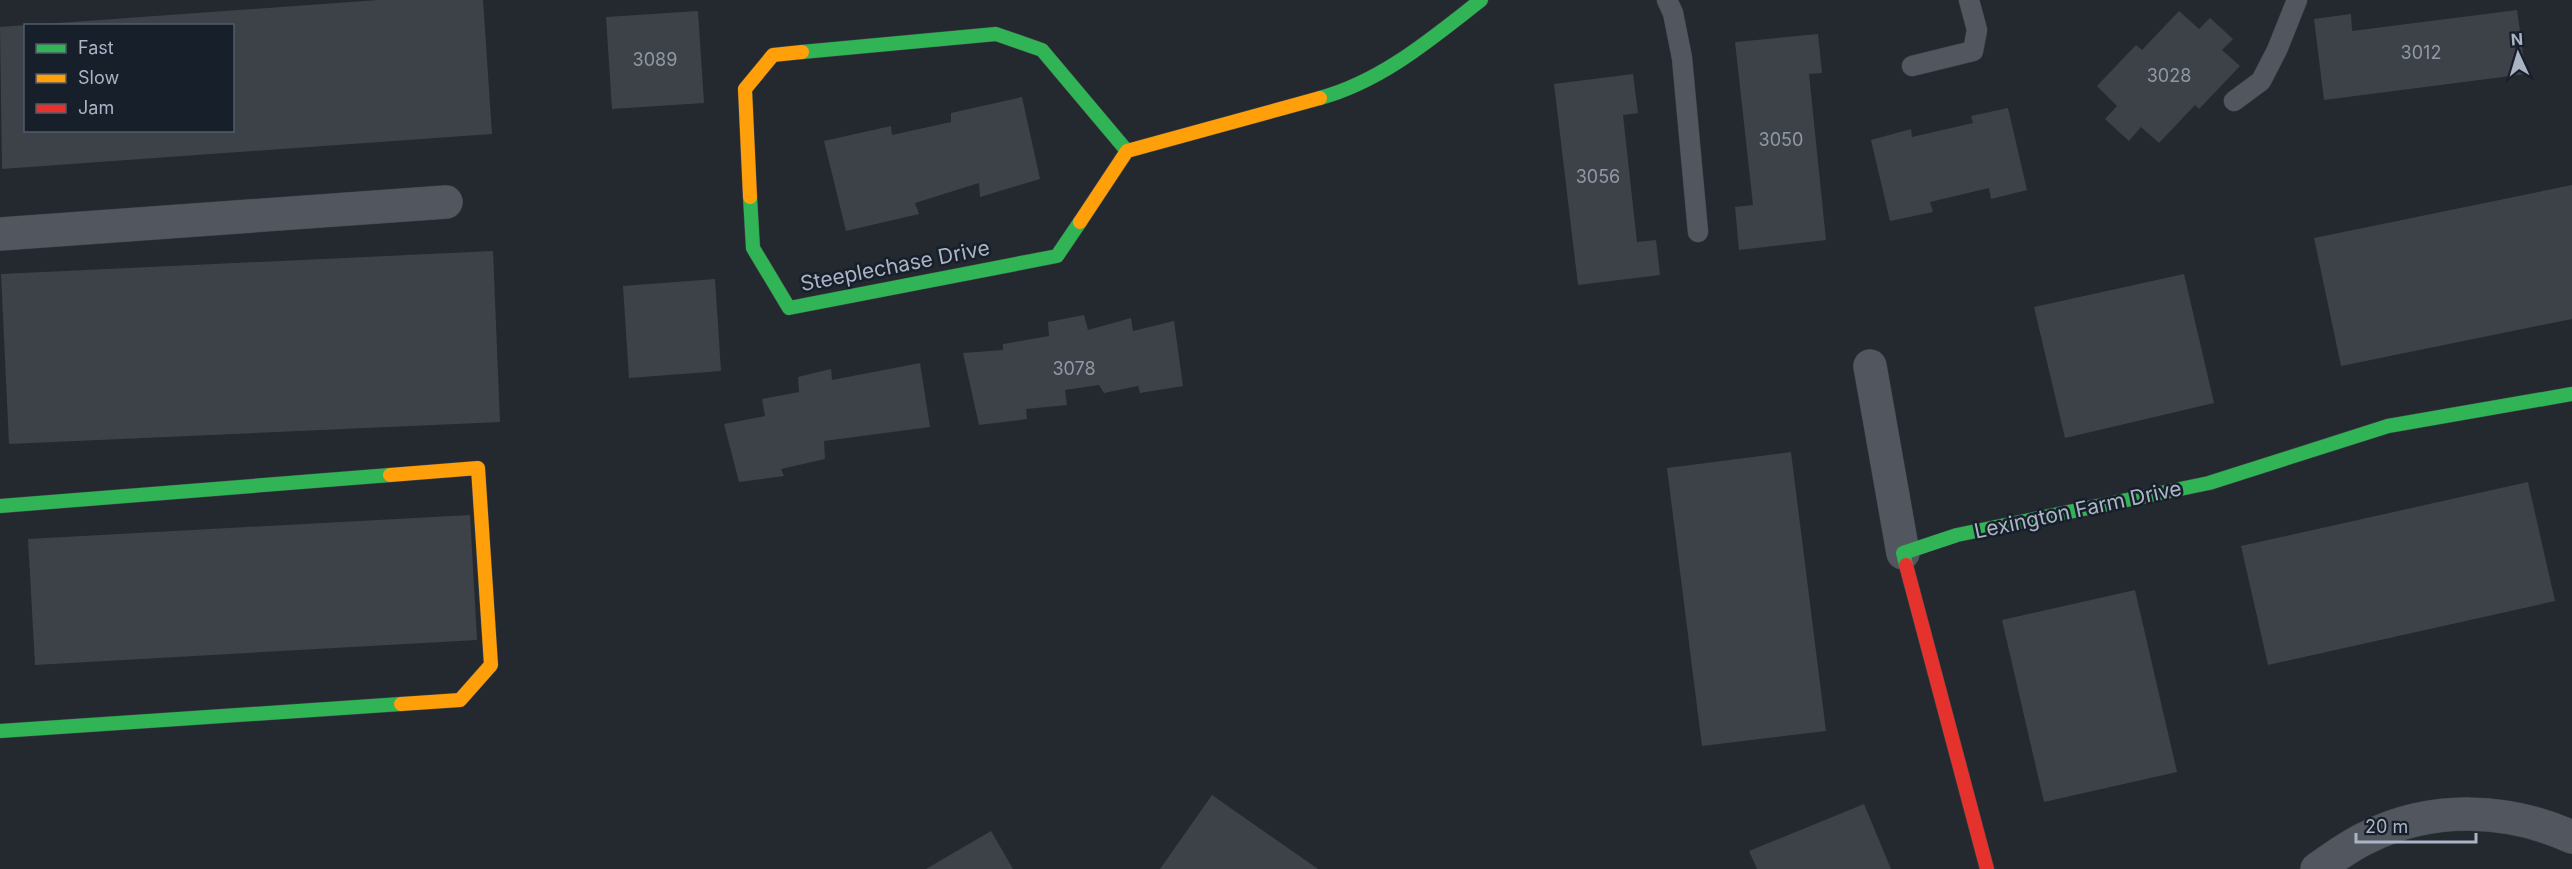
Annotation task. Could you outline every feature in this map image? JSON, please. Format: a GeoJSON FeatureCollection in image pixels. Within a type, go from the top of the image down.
{"type":"FeatureCollection","features":[{"type":"Feature","properties":{"kind":"street"},"geometry":{"type":"LineString","coordinates":[[1127,151],[1341,92],[1410,56],[1481,0]]}},
{"type":"Feature","properties":{"kind":"street","name":"Steeplechase Drive"},"geometry":{"type":"LineString","coordinates":[[996,34],[1042,50],[1127,151],[1057,256],[789,308],[753,248],[745,88],[773,55],[996,34]]}},
{"type":"Feature","properties":{"kind":"street"},"geometry":{"type":"LineString","coordinates":[[0,234],[446,202]]}},
{"type":"Feature","properties":{"kind":"street"},"geometry":{"type":"LineString","coordinates":[[1870,366],[1903,553],[1987,869]]}},
{"type":"Feature","properties":{"kind":"street","name":"Lexington Farm Drive"},"geometry":{"type":"LineString","coordinates":[[1903,553],[1957,535],[2209,483],[2388,426],[2572,394]]}},
{"type":"Feature","properties":{"kind":"street"},"geometry":{"type":"LineString","coordinates":[[0,506],[478,468],[491,665],[460,700],[0,731]]}},
{"type":"Feature","properties":{"kind":"street"},"geometry":{"type":"LineString","coordinates":[[2317,869],[2367,837],[2425,817],[2484,813],[2544,824],[2572,837]]}},
{"type":"Feature","properties":{"kind":"lane"},"geometry":{"type":"LineString","coordinates":[[1667,0],[1673,13],[1683,58],[1698,232]]}},
{"type":"Feature","properties":{"kind":"lane"},"geometry":{"type":"LineString","coordinates":[[1912,66],[1972,51],[1977,30],[1969,0]]}},
{"type":"Feature","properties":{"kind":"lane"},"geometry":{"type":"LineString","coordinates":[[2234,101],[2261,81],[2277,50],[2297,0]]}},
{"type":"Feature","properties":{"kind":"building"},"geometry":{"type":"Polygon","coordinates":[[[378,0],[483,0],[492,134],[2,169],[0,27],[24,25],[24,132],[234,132],[234,24],[44,24],[378,0]]]}},
{"type":"Feature","properties":{"kind":"building"},"geometry":{"type":"Polygon","coordinates":[[[2517,10],[2526,74],[2324,100],[2314,19],[2351,14],[2352,31],[2517,10]]]}},
{"type":"Feature","properties":{"kind":"building"},"geometry":{"type":"Polygon","coordinates":[[[698,11],[704,103],[612,109],[606,17],[698,11]]]}},
{"type":"Feature","properties":{"kind":"building"},"geometry":{"type":"Polygon","coordinates":[[[2179,11],[2199,29],[2210,18],[2233,39],[2222,50],[2240,66],[2199,109],[2195,105],[2159,143],[2141,127],[2129,141],[2105,119],[2117,106],[2097,86],[2136,45],[2142,50],[2179,11]]]}},
{"type":"Feature","properties":{"kind":"building"},"geometry":{"type":"Polygon","coordinates":[[[1818,34],[1822,73],[1809,74],[1826,240],[1739,250],[1735,207],[1753,205],[1735,42],[1818,34]]]}},
{"type":"Feature","properties":{"kind":"building"},"geometry":{"type":"Polygon","coordinates":[[[1633,74],[1638,113],[1623,115],[1637,242],[1656,240],[1660,275],[1578,285],[1554,84],[1633,74]]]}},
{"type":"Feature","properties":{"kind":"building"},"geometry":{"type":"Polygon","coordinates":[[[1022,97],[1040,179],[980,197],[979,183],[915,203],[919,214],[846,231],[824,141],[891,126],[892,135],[951,122],[951,113],[1022,97]]]}},
{"type":"Feature","properties":{"kind":"building"},"geometry":{"type":"Polygon","coordinates":[[[2008,108],[2027,190],[1991,199],[1989,188],[1930,202],[1933,212],[1890,221],[1871,140],[1911,129],[1912,137],[1973,123],[1971,116],[2008,108]]]}},
{"type":"Feature","properties":{"kind":"building"},"geometry":{"type":"Polygon","coordinates":[[[2572,185],[2572,319],[2341,366],[2314,238],[2572,185]]]}},
{"type":"Feature","properties":{"kind":"building"},"geometry":{"type":"Polygon","coordinates":[[[493,251],[500,422],[9,444],[1,274],[493,251]]]}},
{"type":"Feature","properties":{"kind":"building"},"geometry":{"type":"Polygon","coordinates":[[[2184,274],[2214,403],[2065,438],[2034,307],[2184,274]]]}},
{"type":"Feature","properties":{"kind":"building"},"geometry":{"type":"Polygon","coordinates":[[[715,279],[721,371],[629,378],[623,286],[715,279]]]}},
{"type":"Feature","properties":{"kind":"building"},"geometry":{"type":"Polygon","coordinates":[[[1084,315],[1088,330],[1131,318],[1133,331],[1174,321],[1183,386],[1140,393],[1138,386],[1104,393],[1099,385],[1065,390],[1067,405],[1026,409],[1027,419],[979,425],[963,353],[1003,350],[1003,344],[1049,336],[1048,322],[1084,315]]]}},
{"type":"Feature","properties":{"kind":"building"},"geometry":{"type":"Polygon","coordinates":[[[920,363],[930,427],[824,441],[825,459],[781,469],[784,476],[739,482],[724,424],[765,416],[762,399],[799,392],[798,377],[831,369],[832,380],[920,363]]]}},
{"type":"Feature","properties":{"kind":"building"},"geometry":{"type":"Polygon","coordinates":[[[1791,452],[1826,731],[1702,746],[1667,468],[1791,452]]]}},
{"type":"Feature","properties":{"kind":"building"},"geometry":{"type":"Polygon","coordinates":[[[2528,482],[2555,601],[2268,665],[2241,546],[2528,482]]]}},
{"type":"Feature","properties":{"kind":"building"},"geometry":{"type":"Polygon","coordinates":[[[470,515],[477,640],[35,665],[28,539],[470,515]]]}},
{"type":"Feature","properties":{"kind":"building"},"geometry":{"type":"Polygon","coordinates":[[[2135,590],[2177,772],[2044,802],[2002,620],[2135,590]]]}},
{"type":"Feature","properties":{"kind":"building"},"geometry":{"type":"Polygon","coordinates":[[[1212,795],[1318,869],[1160,869],[1212,795]]]}},
{"type":"Feature","properties":{"kind":"building"},"geometry":{"type":"Polygon","coordinates":[[[1864,804],[1891,869],[1757,869],[1749,851],[1864,804]]]}},
{"type":"Feature","properties":{"kind":"building"},"geometry":{"type":"Polygon","coordinates":[[[991,831],[1013,869],[926,869],[991,831]]]}},
{"type":"Feature","properties":{"kind":"traffic: fast"},"geometry":{"type":"LineString","coordinates":[[1320,98],[1343,91],[1385,70],[1424,44],[1481,0]]}},
{"type":"Feature","properties":{"kind":"traffic: fast"},"geometry":{"type":"LineString","coordinates":[[802,52],[996,34],[1042,50],[1127,151]]}},
{"type":"Feature","properties":{"kind":"traffic: fast"},"geometry":{"type":"LineString","coordinates":[[750,197],[753,248],[789,308],[1057,256],[1080,222]]}},
{"type":"Feature","properties":{"kind":"traffic: fast"},"geometry":{"type":"LineString","coordinates":[[1906,565],[1903,553],[1957,535],[2209,483],[2388,426],[2572,394]]}},
{"type":"Feature","properties":{"kind":"traffic: fast"},"geometry":{"type":"LineString","coordinates":[[0,506],[390,475]]}},
{"type":"Feature","properties":{"kind":"traffic: fast"},"geometry":{"type":"LineString","coordinates":[[0,731],[401,704]]}},
{"type":"Feature","properties":{"kind":"traffic: slow"},"geometry":{"type":"LineString","coordinates":[[750,197],[745,89],[773,55],[802,52]]}},
{"type":"Feature","properties":{"kind":"traffic: slow"},"geometry":{"type":"LineString","coordinates":[[1080,222],[1127,151],[1320,98]]}},
{"type":"Feature","properties":{"kind":"traffic: slow"},"geometry":{"type":"LineString","coordinates":[[390,475],[478,468],[491,665],[460,700],[401,704]]}},
{"type":"Feature","properties":{"kind":"traffic: jam"},"geometry":{"type":"LineString","coordinates":[[1906,565],[1987,869]]}}]}
